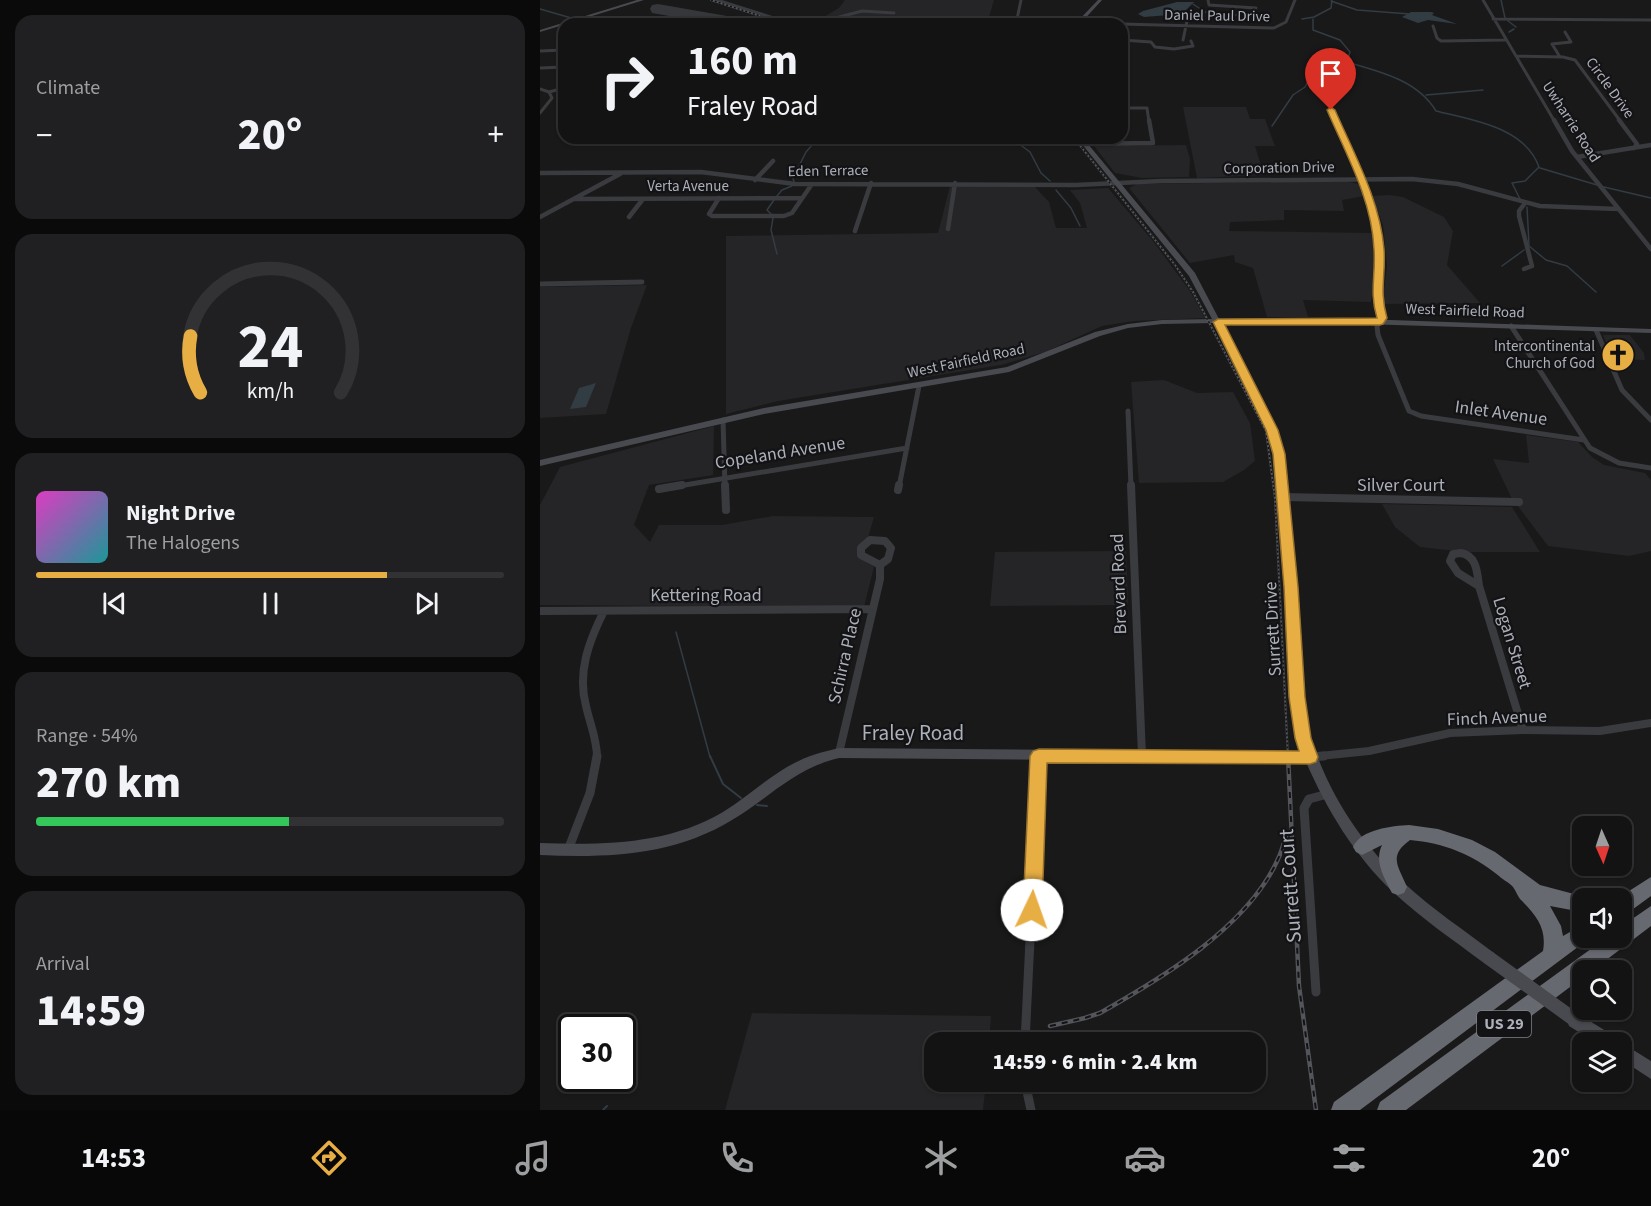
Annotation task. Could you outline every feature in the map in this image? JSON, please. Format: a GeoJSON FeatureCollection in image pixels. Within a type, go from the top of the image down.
{"type":"FeatureCollection","features":[{"type":"Feature","properties":{"kind":"highway"},"geometry":{"type":"LineString","coordinates":[[1362,847],[1384,836],[1406,834],[1442,837],[1464,843],[1533,890],[1552,898],[1572,902]]}},
{"type":"Feature","properties":{"kind":"highway"},"geometry":{"type":"LineString","coordinates":[[1398,887],[1389,866],[1386,851],[1390,844],[1406,834]]}},
{"type":"Feature","properties":{"kind":"highway"},"geometry":{"type":"LineString","coordinates":[[1507,872],[1546,913],[1554,928],[1556,939],[1552,956]]}},
{"type":"Feature","properties":{"kind":"highway"},"geometry":{"type":"LineString","coordinates":[[1632,894],[1648,887]]}},
{"type":"Feature","properties":{"kind":"highway"},"geometry":{"type":"LineString","coordinates":[[1632,899],[1648,887]]}},
{"type":"Feature","properties":{"kind":"highway","name":"US 29"},"geometry":{"type":"LineString","coordinates":[[1632,929],[1651,915]]}},
{"type":"Feature","properties":{"kind":"highway"},"geometry":{"type":"LineString","coordinates":[[1632,933],[1645,928],[1651,929]]}},
{"type":"Feature","properties":{"kind":"highway","name":"US 29"},"geometry":{"type":"LineString","coordinates":[[1342,1110],[1572,941]]}},
{"type":"Feature","properties":{"kind":"highway","name":"US 29"},"geometry":{"type":"LineString","coordinates":[[1388,1110],[1607,948]]}},
{"type":"Feature","properties":{"kind":"street"},"geometry":{"type":"LineString","coordinates":[[583,18],[642,0]]}},
{"type":"Feature","properties":{"kind":"street"},"geometry":{"type":"LineString","coordinates":[[717,0],[774,18]]}},
{"type":"Feature","properties":{"kind":"street"},"geometry":{"type":"LineString","coordinates":[[1017,18],[1021,0]]}},
{"type":"Feature","properties":{"kind":"street"},"geometry":{"type":"LineString","coordinates":[[1083,18],[1100,0]]}},
{"type":"Feature","properties":{"kind":"street"},"geometry":{"type":"LineString","coordinates":[[1208,0],[1209,4],[1217,7],[1256,8]]}},
{"type":"Feature","properties":{"kind":"street","name":"Daniel Paul Drive"},"geometry":{"type":"LineString","coordinates":[[1128,24],[1257,29],[1281,26],[1286,22],[1294,0]]}},
{"type":"Feature","properties":{"kind":"street","name":"Uwharrie Road"},"geometry":{"type":"LineString","coordinates":[[1483,0],[1577,157],[1651,249]]}},
{"type":"Feature","properties":{"kind":"street"},"geometry":{"type":"LineString","coordinates":[[837,18],[862,11],[894,13]]}},
{"type":"Feature","properties":{"kind":"street"},"geometry":{"type":"LineString","coordinates":[[1493,19],[1651,20]]}},
{"type":"Feature","properties":{"kind":"street"},"geometry":{"type":"LineString","coordinates":[[1231,27],[1233,20]]}},
{"type":"Feature","properties":{"kind":"street"},"geometry":{"type":"LineString","coordinates":[[1183,40],[1187,21]]}},
{"type":"Feature","properties":{"kind":"street"},"geometry":{"type":"LineString","coordinates":[[540,31],[558,26]]}},
{"type":"Feature","properties":{"kind":"street"},"geometry":{"type":"LineString","coordinates":[[1433,26],[1438,40],[1505,40]]}},
{"type":"Feature","properties":{"kind":"street"},"geometry":{"type":"LineString","coordinates":[[1560,57],[1551,44],[1571,42],[1565,32]]}},
{"type":"Feature","properties":{"kind":"street"},"geometry":{"type":"LineString","coordinates":[[1128,39],[1144,38],[1149,35]]}},
{"type":"Feature","properties":{"kind":"street"},"geometry":{"type":"LineString","coordinates":[[1144,38],[1155,47],[1164,48],[1188,48],[1192,46],[1191,41]]}},
{"type":"Feature","properties":{"kind":"street"},"geometry":{"type":"LineString","coordinates":[[540,51],[558,50]]}},
{"type":"Feature","properties":{"kind":"street","name":"Circle Drive"},"geometry":{"type":"LineString","coordinates":[[1516,57],[1560,57],[1576,62],[1637,144],[1634,148]]}},
{"type":"Feature","properties":{"kind":"street"},"geometry":{"type":"LineString","coordinates":[[540,68],[558,67]]}},
{"type":"Feature","properties":{"kind":"street"},"geometry":{"type":"LineString","coordinates":[[540,89],[549,92],[558,90]]}},
{"type":"Feature","properties":{"kind":"street"},"geometry":{"type":"LineString","coordinates":[[540,113],[550,103],[552,96],[549,92]]}},
{"type":"Feature","properties":{"kind":"street"},"geometry":{"type":"LineString","coordinates":[[1128,108],[1148,108],[1152,143],[1128,143]]}},
{"type":"Feature","properties":{"kind":"street"},"geometry":{"type":"LineString","coordinates":[[1331,110],[1369,198],[1379,249],[1376,298],[1382,318],[1380,322]]}},
{"type":"Feature","properties":{"kind":"street","name":"Surrett Drive"},"geometry":{"type":"LineString","coordinates":[[1085,144],[1192,275],[1218,322],[1274,436],[1279,454],[1284,497],[1297,697],[1303,738],[1328,794],[1362,847],[1398,887],[1489,958],[1593,1032]]}},
{"type":"Feature","properties":{"kind":"street"},"geometry":{"type":"LineString","coordinates":[[1577,157],[1651,145]]}},
{"type":"Feature","properties":{"kind":"street"},"geometry":{"type":"LineString","coordinates":[[755,180],[773,161]]}},
{"type":"Feature","properties":{"kind":"street"},"geometry":{"type":"LineString","coordinates":[[540,217],[622,172]]}},
{"type":"Feature","properties":{"kind":"street","name":"Eden Terrace"},"geometry":{"type":"LineString","coordinates":[[540,173],[710,173],[755,180],[812,184],[1076,185],[1117,183]]}},
{"type":"Feature","properties":{"kind":"street","name":"Corporation Drive"},"geometry":{"type":"LineString","coordinates":[[1117,183],[1436,180],[1525,203],[1558,208],[1618,209]]}},
{"type":"Feature","properties":{"kind":"street"},"geometry":{"type":"LineString","coordinates":[[855,231],[871,183]]}},
{"type":"Feature","properties":{"kind":"street"},"geometry":{"type":"LineString","coordinates":[[948,229],[955,183]]}},
{"type":"Feature","properties":{"kind":"street"},"geometry":{"type":"LineString","coordinates":[[719,198],[710,214],[712,216],[784,216],[792,213],[812,184]]}},
{"type":"Feature","properties":{"kind":"street","name":"Verta Avenue"},"geometry":{"type":"LineString","coordinates":[[575,199],[802,198]]}},
{"type":"Feature","properties":{"kind":"street"},"geometry":{"type":"LineString","coordinates":[[629,217],[643,199]]}},
{"type":"Feature","properties":{"kind":"street"},"geometry":{"type":"LineString","coordinates":[[1524,269],[1532,266],[1519,216],[1525,203]]}},
{"type":"Feature","properties":{"kind":"street"},"geometry":{"type":"LineString","coordinates":[[540,284],[642,282]]}},
{"type":"Feature","properties":{"kind":"street","name":"West Fairfield Road"},"geometry":{"type":"LineString","coordinates":[[540,463],[723,420],[1009,369],[1051,355],[1083,338],[1114,328],[1148,323],[1380,322],[1651,331]]}},
{"type":"Feature","properties":{"kind":"street","name":"Inlet Avenue"},"geometry":{"type":"LineString","coordinates":[[1380,322],[1377,326],[1378,335],[1408,409],[1414,414],[1584,440]]}},
{"type":"Feature","properties":{"kind":"street"},"geometry":{"type":"LineString","coordinates":[[1511,326],[1584,440],[1601,456],[1622,463],[1651,468]]}},
{"type":"Feature","properties":{"kind":"street"},"geometry":{"type":"LineString","coordinates":[[1596,330],[1622,390],[1651,420]]}},
{"type":"Feature","properties":{"kind":"street"},"geometry":{"type":"LineString","coordinates":[[898,490],[919,386]]}},
{"type":"Feature","properties":{"kind":"street","name":"Brevard Road"},"geometry":{"type":"LineString","coordinates":[[1128,411],[1142,756]]}},
{"type":"Feature","properties":{"kind":"street"},"geometry":{"type":"LineString","coordinates":[[723,420],[726,510]]}},
{"type":"Feature","properties":{"kind":"street","name":"Copeland Avenue"},"geometry":{"type":"LineString","coordinates":[[659,489],[907,448]]}},
{"type":"Feature","properties":{"kind":"street","name":"Silver Court"},"geometry":{"type":"LineString","coordinates":[[1284,497],[1519,502]]}},
{"type":"Feature","properties":{"kind":"street","name":"Schirra Place"},"geometry":{"type":"LineString","coordinates":[[870,540],[885,541],[891,548],[888,559],[880,565],[861,555],[861,548],[870,540]]}},
{"type":"Feature","properties":{"kind":"street","name":"Logan Street"},"geometry":{"type":"LineString","coordinates":[[1479,586],[1453,568],[1450,558],[1453,554],[1462,553],[1473,558],[1476,564],[1479,586],[1523,730]]}},
{"type":"Feature","properties":{"kind":"street","name":"Schirra Place"},"geometry":{"type":"LineString","coordinates":[[839,753],[880,579],[880,565]]}},
{"type":"Feature","properties":{"kind":"street","name":"Kettering Road"},"geometry":{"type":"LineString","coordinates":[[540,611],[872,609]]}},
{"type":"Feature","properties":{"kind":"street"},"geometry":{"type":"LineString","coordinates":[[568,850],[587,801],[597,759],[596,736],[584,700],[583,668],[589,641],[604,610]]}},
{"type":"Feature","properties":{"kind":"street","name":"Finch Avenue"},"geometry":{"type":"LineString","coordinates":[[1310,757],[1369,751],[1450,733],[1523,730],[1600,731],[1651,723]]}},
{"type":"Feature","properties":{"kind":"street","name":"Fraley Road"},"geometry":{"type":"LineString","coordinates":[[540,849],[612,851],[677,839],[704,829],[728,816],[796,767],[821,756],[839,753],[1310,757]]}},
{"type":"Feature","properties":{"kind":"street"},"geometry":{"type":"LineString","coordinates":[[1025,1032],[1039,756]]}},
{"type":"Feature","properties":{"kind":"street","name":"Surrett Court"},"geometry":{"type":"LineString","coordinates":[[1316,992],[1304,808],[1309,799],[1328,794]]}},
{"type":"Feature","properties":{"kind":"street"},"geometry":{"type":"LineString","coordinates":[[1632,1059],[1651,1071]]}},
{"type":"Feature","properties":{"kind":"street"},"geometry":{"type":"LineString","coordinates":[[1027,1092],[1031,1110]]}},
{"type":"Feature","properties":{"kind":"shaded area"},"geometry":{"type":"Polygon","coordinates":[[[845,0],[994,0],[989,18],[822,18],[839,8],[845,0]]]}},
{"type":"Feature","properties":{"kind":"shaded area"},"geometry":{"type":"Polygon","coordinates":[[[1177,2],[1194,2],[1182,14],[1144,17],[1138,14],[1143,11],[1177,2]]]}},
{"type":"Feature","properties":{"kind":"shaded area"},"geometry":{"type":"Polygon","coordinates":[[[1411,12],[1431,12],[1434,13],[1432,15],[1457,24],[1428,20],[1418,23],[1402,17],[1411,12]]]}},
{"type":"Feature","properties":{"kind":"shaded area"},"geometry":{"type":"Polygon","coordinates":[[[1183,107],[1246,107],[1250,119],[1265,119],[1275,146],[1255,146],[1264,175],[1197,178],[1183,107]]]}},
{"type":"Feature","properties":{"kind":"shaded area"},"geometry":{"type":"Polygon","coordinates":[[[1186,145],[1190,159],[1189,177],[1142,178],[1115,173],[1094,146],[1186,145]]]}},
{"type":"Feature","properties":{"kind":"shaded area"},"geometry":{"type":"Polygon","coordinates":[[[1345,181],[1359,184],[1364,196],[1342,200],[1344,211],[1284,210],[1284,220],[1230,222],[1229,231],[1372,233],[1375,268],[1371,302],[1303,300],[1308,317],[1267,317],[1253,268],[1235,262],[1234,255],[1190,263],[1129,188],[1137,184],[1345,181]]]}},
{"type":"Feature","properties":{"kind":"shaded area"},"geometry":{"type":"Polygon","coordinates":[[[950,186],[1035,187],[1049,202],[1056,228],[1087,228],[1080,203],[1070,190],[1108,188],[1153,241],[1190,291],[1205,318],[1134,321],[1102,326],[1045,352],[1001,365],[778,401],[726,414],[726,236],[938,233],[950,186]]]}},
{"type":"Feature","properties":{"kind":"shaded area"},"geometry":{"type":"Polygon","coordinates":[[[1372,196],[1403,197],[1444,217],[1453,231],[1447,265],[1480,303],[1382,304],[1387,266],[1383,225],[1372,196]]]}},
{"type":"Feature","properties":{"kind":"shaded area"},"geometry":{"type":"Polygon","coordinates":[[[647,285],[631,328],[606,414],[540,418],[540,287],[647,285]]]}},
{"type":"Feature","properties":{"kind":"shaded area"},"geometry":{"type":"Polygon","coordinates":[[[1603,335],[1630,335],[1644,353],[1645,360],[1613,359],[1603,335]]]}},
{"type":"Feature","properties":{"kind":"shaded area"},"geometry":{"type":"Polygon","coordinates":[[[1164,380],[1197,393],[1233,392],[1250,423],[1255,461],[1223,482],[1139,483],[1131,382],[1164,380]]]}},
{"type":"Feature","properties":{"kind":"shaded area"},"geometry":{"type":"Polygon","coordinates":[[[596,383],[586,407],[570,409],[579,388],[596,383]]]}},
{"type":"Feature","properties":{"kind":"shaded area"},"geometry":{"type":"Polygon","coordinates":[[[714,426],[713,475],[649,485],[634,525],[650,542],[659,525],[722,525],[773,516],[874,517],[862,559],[874,567],[864,607],[540,605],[540,505],[560,467],[714,426]]]}},
{"type":"Feature","properties":{"kind":"shaded area"},"geometry":{"type":"Polygon","coordinates":[[[1526,435],[1578,442],[1592,457],[1604,465],[1645,473],[1651,480],[1651,551],[1629,556],[1548,546],[1511,497],[1493,459],[1529,463],[1526,435]]]}},
{"type":"Feature","properties":{"kind":"shaded area"},"geometry":{"type":"Polygon","coordinates":[[[1382,504],[1512,507],[1540,552],[1465,552],[1420,547],[1395,527],[1382,504]]]}},
{"type":"Feature","properties":{"kind":"shaded area"},"geometry":{"type":"Polygon","coordinates":[[[1126,551],[1128,605],[990,606],[995,552],[1126,551]]]}},
{"type":"Feature","properties":{"kind":"shaded area"},"geometry":{"type":"Polygon","coordinates":[[[752,1013],[991,1016],[990,1032],[924,1032],[924,1092],[985,1092],[983,1110],[725,1110],[752,1013]]]}},
{"type":"Feature","properties":{"kind":"waterway"},"geometry":{"type":"LineString","coordinates":[[1501,0],[1505,18]]}},
{"type":"Feature","properties":{"kind":"waterway"},"geometry":{"type":"LineString","coordinates":[[1302,19],[1314,17],[1331,8],[1332,1]]}},
{"type":"Feature","properties":{"kind":"waterway"},"geometry":{"type":"LineString","coordinates":[[1332,1],[1357,10],[1410,14]]}},
{"type":"Feature","properties":{"kind":"waterway"},"geometry":{"type":"LineString","coordinates":[[1193,4],[1205,12],[1265,18]]}},
{"type":"Feature","properties":{"kind":"waterway"},"geometry":{"type":"LineString","coordinates":[[540,9],[571,18]]}},
{"type":"Feature","properties":{"kind":"waterway"},"geometry":{"type":"LineString","coordinates":[[1313,19],[1313,30],[1340,40],[1350,52],[1348,58],[1341,60],[1343,61]]}},
{"type":"Feature","properties":{"kind":"waterway"},"geometry":{"type":"LineString","coordinates":[[1508,21],[1516,27]]}},
{"type":"Feature","properties":{"kind":"waterway"},"geometry":{"type":"LineString","coordinates":[[1509,32],[1514,29]]}},
{"type":"Feature","properties":{"kind":"waterway"},"geometry":{"type":"LineString","coordinates":[[1272,126],[1293,95],[1305,87],[1312,74],[1328,64],[1341,64],[1343,61]]}},
{"type":"Feature","properties":{"kind":"waterway"},"geometry":{"type":"LineString","coordinates":[[1343,61],[1382,73],[1407,84],[1428,100],[1436,111],[1496,127],[1522,143],[1532,153],[1539,167],[1525,181],[1512,183],[1520,199]]}},
{"type":"Feature","properties":{"kind":"waterway"},"geometry":{"type":"LineString","coordinates":[[1426,95],[1483,90]]}},
{"type":"Feature","properties":{"kind":"waterway"},"geometry":{"type":"LineString","coordinates":[[794,182],[793,178],[806,152],[813,144]]}},
{"type":"Feature","properties":{"kind":"waterway"},"geometry":{"type":"LineString","coordinates":[[1019,144],[1030,152],[1041,173],[1050,181]]}},
{"type":"Feature","properties":{"kind":"waterway"},"geometry":{"type":"LineString","coordinates":[[1540,168],[1597,185]]}},
{"type":"Feature","properties":{"kind":"waterway"},"geometry":{"type":"LineString","coordinates":[[777,196],[782,190],[792,186]]}},
{"type":"Feature","properties":{"kind":"waterway"},"geometry":{"type":"LineString","coordinates":[[1604,187],[1651,198]]}},
{"type":"Feature","properties":{"kind":"waterway"},"geometry":{"type":"LineString","coordinates":[[1056,190],[1071,208],[1080,226]]}},
{"type":"Feature","properties":{"kind":"waterway"},"geometry":{"type":"LineString","coordinates":[[772,215],[767,210],[774,200]]}},
{"type":"Feature","properties":{"kind":"waterway"},"geometry":{"type":"LineString","coordinates":[[1527,207],[1529,245]]}},
{"type":"Feature","properties":{"kind":"waterway"},"geometry":{"type":"LineString","coordinates":[[773,218],[771,230],[777,254]]}},
{"type":"Feature","properties":{"kind":"waterway"},"geometry":{"type":"LineString","coordinates":[[1529,246],[1546,260],[1567,266],[1596,292]]}},
{"type":"Feature","properties":{"kind":"waterway"},"geometry":{"type":"LineString","coordinates":[[1502,266],[1524,250]]}},
{"type":"Feature","properties":{"kind":"waterway"},"geometry":{"type":"LineString","coordinates":[[676,632],[710,757]]}},
{"type":"Feature","properties":{"kind":"waterway"},"geometry":{"type":"LineString","coordinates":[[710,756],[723,784],[741,798]]}},
{"type":"Feature","properties":{"kind":"waterway"},"geometry":{"type":"LineString","coordinates":[[757,805],[767,806]]}},
{"type":"Feature","properties":{"kind":"waterway"},"geometry":{"type":"LineString","coordinates":[[603,1110],[607,1106]]}},
{"type":"Feature","properties":{"kind":"runway"},"geometry":{"type":"LineString","coordinates":[[658,9],[710,18]]}},
{"type":"Feature","properties":{"kind":"railway"},"geometry":{"type":"LineString","coordinates":[[711,0],[766,18]]}},
{"type":"Feature","properties":{"kind":"railway"},"geometry":{"type":"LineString","coordinates":[[1079,144],[1175,265],[1193,292],[1266,431],[1275,498],[1288,757]]}},
{"type":"Feature","properties":{"kind":"railway"},"geometry":{"type":"LineString","coordinates":[[1288,756],[1299,986],[1316,1110]]}},
{"type":"Feature","properties":{"kind":"railway"},"geometry":{"type":"LineString","coordinates":[[1050,1026],[1100,1013],[1150,984],[1201,948],[1246,907],[1264,884],[1279,856],[1287,833]]}},
{"type":"Feature","properties":{"kind":"place","name":"Intercontinental Church of God"},"geometry":{"type":"Point","coordinates":[1618,355]}},
{"type":"Feature","properties":{"kind":"route"},"geometry":{"type":"LineString","coordinates":[[1032,910],[1039,756],[1310,757],[1303,738],[1297,697],[1291,587],[1279,454],[1272,430],[1218,322],[1380,322],[1382,318],[1376,298],[1379,249],[1369,198],[1331,110]]}}]}
